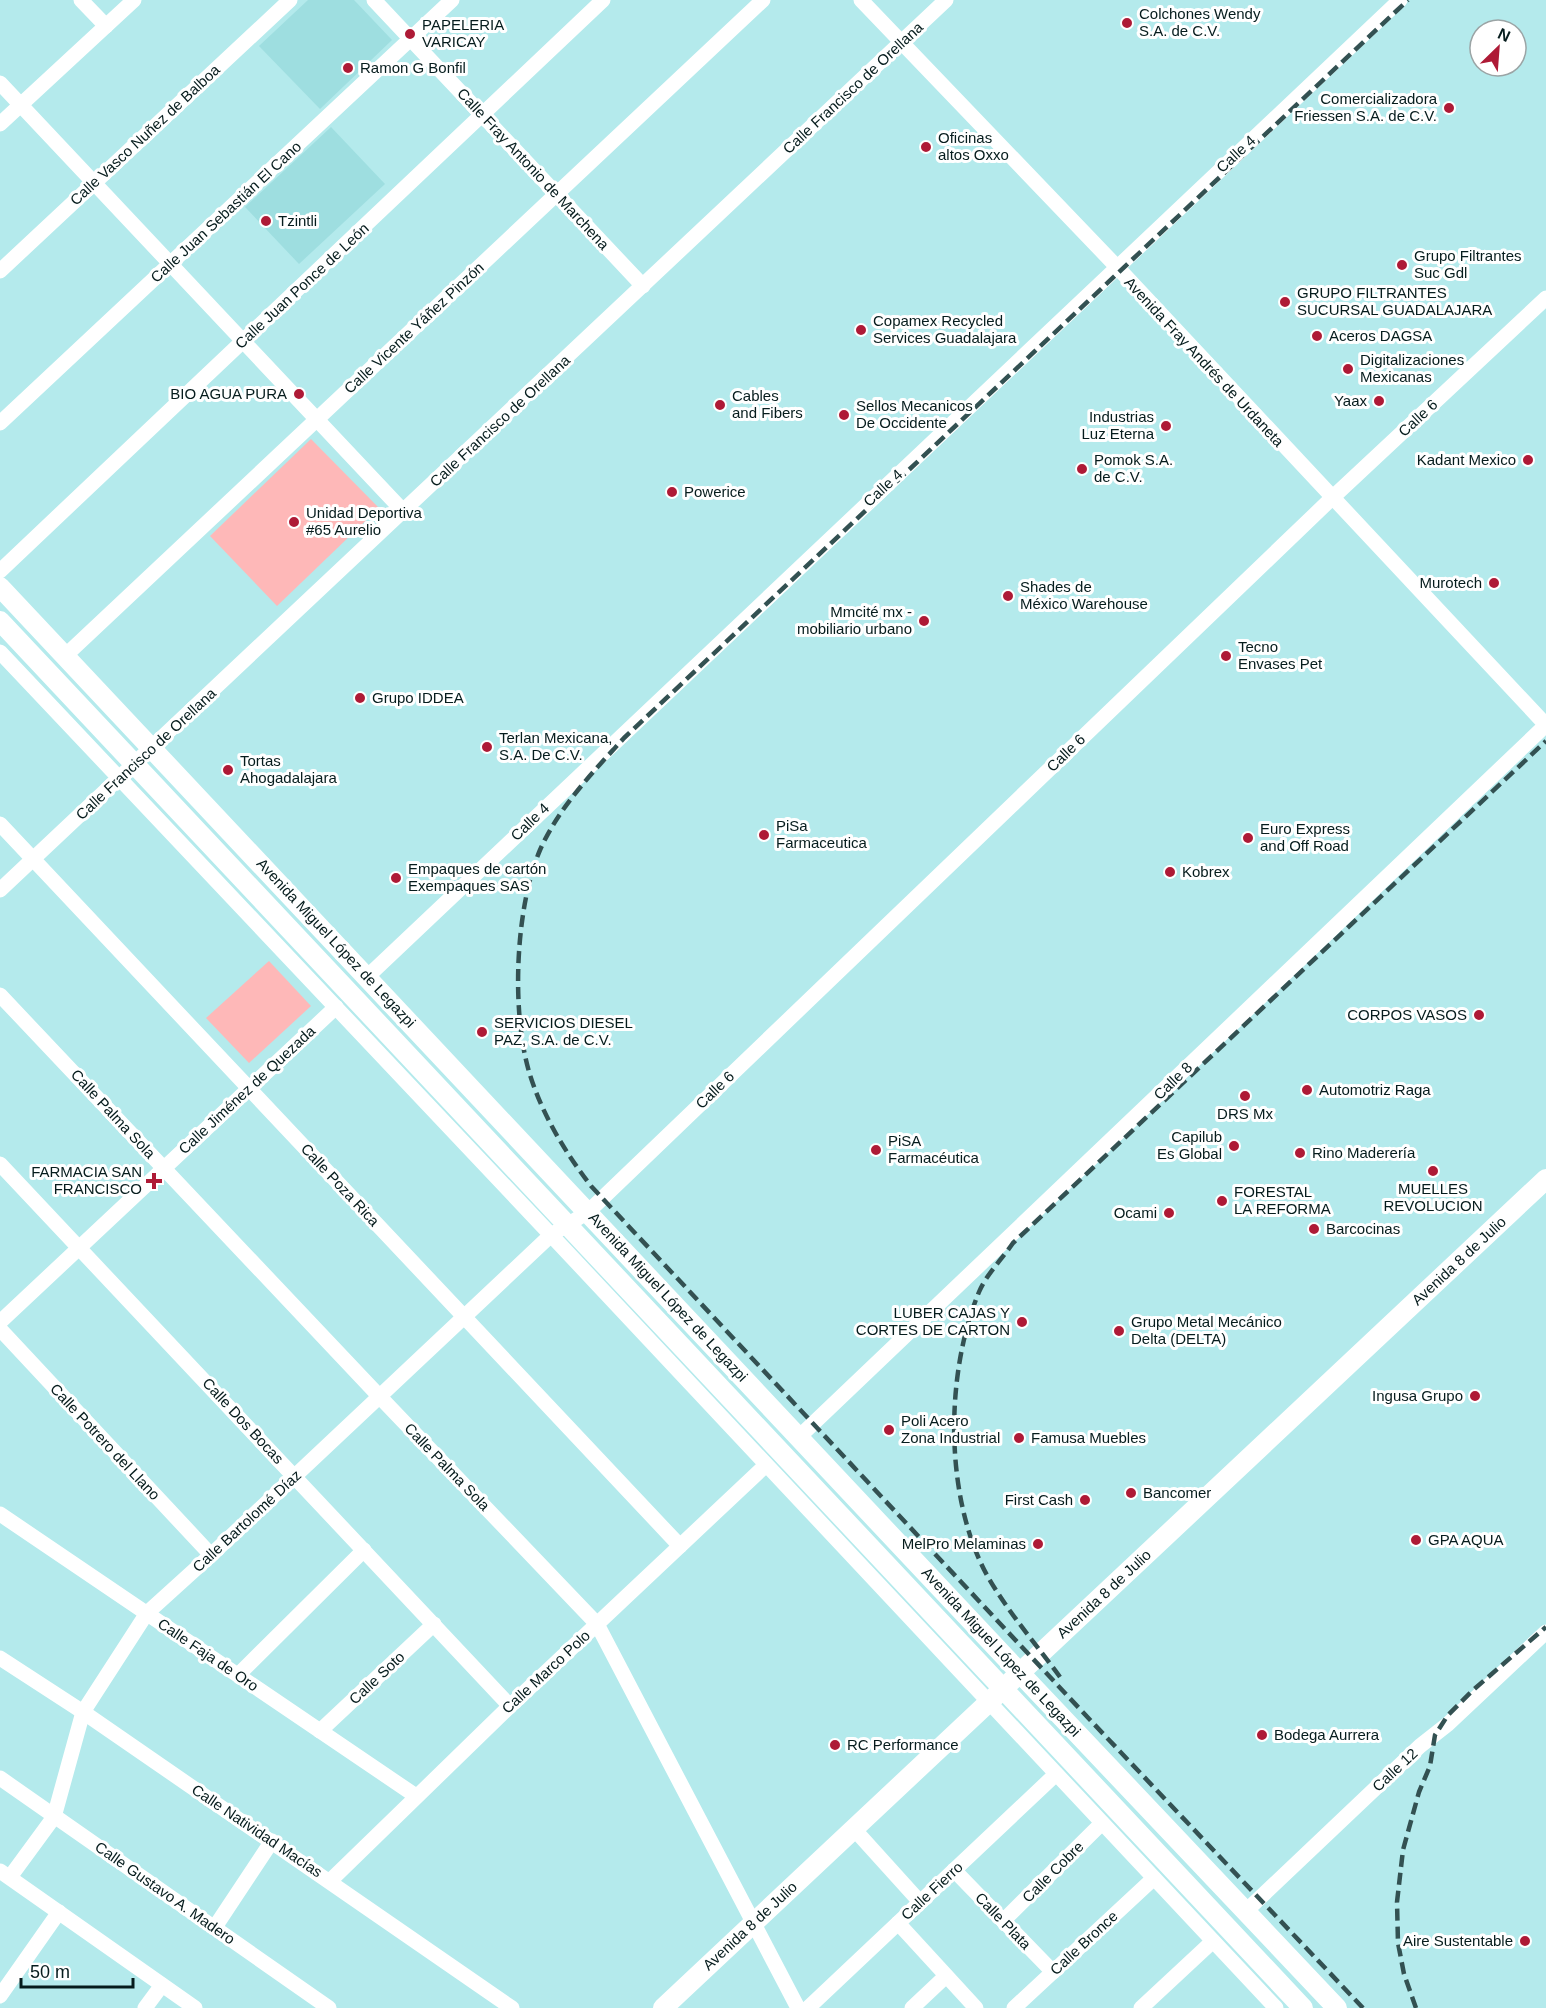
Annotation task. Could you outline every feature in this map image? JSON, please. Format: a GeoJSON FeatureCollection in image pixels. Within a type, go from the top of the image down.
{"type":"FeatureCollection","features":[{"type":"Feature","properties":{"kind":"main road","name":"Avenida Miguel López de Legazpi"},"geometry":{"type":"LineString","coordinates":[[0,587],[1337,2008]]}},
{"type":"Feature","properties":{"kind":"main road","name":"Avenida Miguel López de Legazpi"},"geometry":{"type":"LineString","coordinates":[[0,621],[560,1230],[743,1411],[1303,2008]]}},
{"type":"Feature","properties":{"kind":"main road","name":"Avenida 8 de Julio"},"geometry":{"type":"LineString","coordinates":[[663,2008],[1546,1179]]}},
{"type":"Feature","properties":{"kind":"main road"},"geometry":{"type":"LineString","coordinates":[[743,1411],[760,1395]]}},
{"type":"Feature","properties":{"kind":"street"},"geometry":{"type":"LineString","coordinates":[[81,0],[106,26]]}},
{"type":"Feature","properties":{"kind":"street"},"geometry":{"type":"LineString","coordinates":[[0,124],[134,0]]}},
{"type":"Feature","properties":{"kind":"street","name":"Calle Vasco Nuñez de Balboa"},"geometry":{"type":"LineString","coordinates":[[0,271],[290,0]]}},
{"type":"Feature","properties":{"kind":"street","name":"Calle Fray Antonio de Marchena"},"geometry":{"type":"LineString","coordinates":[[374,0],[643,286]]}},
{"type":"Feature","properties":{"kind":"street","name":"Calle Juan Sebastián El Cano"},"geometry":{"type":"LineString","coordinates":[[0,423],[452,0]]}},
{"type":"Feature","properties":{"kind":"street","name":"Calle Juan Ponce de León"},"geometry":{"type":"LineString","coordinates":[[0,571],[603,0]]}},
{"type":"Feature","properties":{"kind":"street","name":"Calle Vicente Yáñez Pinzón"},"geometry":{"type":"LineString","coordinates":[[65,656],[763,0]]}},
{"type":"Feature","properties":{"kind":"street","name":"Avenida Fray Andrés de Urdaneta"},"geometry":{"type":"LineString","coordinates":[[861,0],[1117,267],[1546,725]]}},
{"type":"Feature","properties":{"kind":"street","name":"Calle Francisco de Orellana"},"geometry":{"type":"LineString","coordinates":[[0,890],[946,0]]}},
{"type":"Feature","properties":{"kind":"street","name":"Calle 4"},"geometry":{"type":"LineString","coordinates":[[368,977],[1400,0]]}},
{"type":"Feature","properties":{"kind":"street"},"geometry":{"type":"LineString","coordinates":[[0,83],[404,512]]}},
{"type":"Feature","properties":{"kind":"street","name":"Calle 6"},"geometry":{"type":"LineString","coordinates":[[560,1230],[588,1212],[1332,498],[1546,298]]}},
{"type":"Feature","properties":{"kind":"street","name":"Avenida Miguel López de Legazpi"},"geometry":{"type":"LineString","coordinates":[[0,652],[336,1007],[560,1230],[766,1465],[1276,2008]]}},
{"type":"Feature","properties":{"kind":"street","name":"Calle 8"},"geometry":{"type":"LineString","coordinates":[[799,1437],[1546,725]]}},
{"type":"Feature","properties":{"kind":"street","name":"Calle Poza Rica"},"geometry":{"type":"LineString","coordinates":[[0,824],[680,1546]]}},
{"type":"Feature","properties":{"kind":"street","name":"Calle Palma Sola"},"geometry":{"type":"LineString","coordinates":[[0,995],[597,1624],[798,2008]]}},
{"type":"Feature","properties":{"kind":"street","name":"Calle Jiménez de Quezada"},"geometry":{"type":"LineString","coordinates":[[0,1322],[336,1007]]}},
{"type":"Feature","properties":{"kind":"street","name":"Calle Dos Bocas"},"geometry":{"type":"LineString","coordinates":[[0,1164],[510,1706]]}},
{"type":"Feature","properties":{"kind":"street","name":"Calle Bartolomé Díaz"},"geometry":{"type":"LineString","coordinates":[[5,1874],[54,1817],[83,1712],[147,1613],[560,1230]]}},
{"type":"Feature","properties":{"kind":"street","name":"Calle Potrero del Llano"},"geometry":{"type":"LineString","coordinates":[[0,1329],[211,1555]]}},
{"type":"Feature","properties":{"kind":"street","name":"Calle Marco Polo"},"geometry":{"type":"LineString","coordinates":[[330,1881],[510,1706],[766,1465]]}},
{"type":"Feature","properties":{"kind":"street","name":"Calle Faja de Oro"},"geometry":{"type":"LineString","coordinates":[[0,1514],[416,1796]]}},
{"type":"Feature","properties":{"kind":"street"},"geometry":{"type":"LineString","coordinates":[[238,1675],[364,1550]]}},
{"type":"Feature","properties":{"kind":"street","name":"Calle Soto"},"geometry":{"type":"LineString","coordinates":[[320,1731],[434,1624]]}},
{"type":"Feature","properties":{"kind":"street","name":"Calle 12"},"geometry":{"type":"LineString","coordinates":[[1246,1911],[1420,1746],[1448,1724],[1546,1632]]}},
{"type":"Feature","properties":{"kind":"street","name":"Calle Natividad Macías"},"geometry":{"type":"LineString","coordinates":[[0,1658],[272,1841],[512,2008]]}},
{"type":"Feature","properties":{"kind":"street","name":"Calle Fierro"},"geometry":{"type":"LineString","coordinates":[[808,2008],[1056,1774]]}},
{"type":"Feature","properties":{"kind":"street","name":"Calle Gustavo A. Madero"},"geometry":{"type":"LineString","coordinates":[[0,1778],[329,2008]]}},
{"type":"Feature","properties":{"kind":"street","name":"Calle Cobre"},"geometry":{"type":"LineString","coordinates":[[1003,1921],[1102,1823]]}},
{"type":"Feature","properties":{"kind":"street"},"geometry":{"type":"LineString","coordinates":[[854,1829],[920,1902]]}},
{"type":"Feature","properties":{"kind":"street"},"geometry":{"type":"LineString","coordinates":[[214,1927],[272,1841]]}},
{"type":"Feature","properties":{"kind":"street","name":"Calle Plata"},"geometry":{"type":"LineString","coordinates":[[954,1870],[1053,1972]]}},
{"type":"Feature","properties":{"kind":"street"},"geometry":{"type":"LineString","coordinates":[[5,1874],[195,2008]]}},
{"type":"Feature","properties":{"kind":"street","name":"Calle Bronce"},"geometry":{"type":"LineString","coordinates":[[1018,2007],[1154,1878]]}},
{"type":"Feature","properties":{"kind":"street"},"geometry":{"type":"LineString","coordinates":[[0,1996],[59,1912]]}},
{"type":"Feature","properties":{"kind":"street"},"geometry":{"type":"LineString","coordinates":[[897,1923],[976,2008]]}},
{"type":"Feature","properties":{"kind":"street"},"geometry":{"type":"LineString","coordinates":[[1141,2008],[1213,1941]]}},
{"type":"Feature","properties":{"kind":"street"},"geometry":{"type":"LineString","coordinates":[[912,2008],[946,1976]]}},
{"type":"Feature","properties":{"kind":"street"},"geometry":{"type":"LineString","coordinates":[[145,2008],[162,1985]]}},
{"type":"Feature","properties":{"kind":"shaded area"},"geometry":{"type":"Polygon","coordinates":[[[308,0],[354,0],[392,40],[320,109],[259,46],[308,0]]]}},
{"type":"Feature","properties":{"kind":"shaded area"},"geometry":{"type":"Polygon","coordinates":[[[331,127],[385,184],[299,264],[245,207],[331,127]]]}},
{"type":"Feature","properties":{"kind":"shaded area","name":"Unidad Deportiva #65 Aurelio"},"geometry":{"type":"Polygon","coordinates":[[[311,439],[379,508],[277,606],[210,536],[311,439]]]}},
{"type":"Feature","properties":{"kind":"shaded area"},"geometry":{"type":"Polygon","coordinates":[[[269,961],[311,1006],[249,1063],[206,1018],[269,961]]]}},
{"type":"Feature","properties":{"kind":"railway"},"geometry":{"type":"LineString","coordinates":[[1363,2008],[591,1186],[556,1133],[541,1105],[530,1075],[520,1022],[518,962],[525,901],[540,850],[567,805],[624,738],[1408,0]]}},
{"type":"Feature","properties":{"kind":"railway"},"geometry":{"type":"LineString","coordinates":[[1060,1677],[1013,1615],[988,1577],[963,1511],[954,1436],[955,1397],[968,1325],[982,1286],[1013,1243],[1546,741]]}},
{"type":"Feature","properties":{"kind":"railway"},"geometry":{"type":"LineString","coordinates":[[1416,2008],[1404,1974],[1398,1943],[1397,1902],[1403,1850],[1419,1792],[1430,1766],[1435,1735],[1448,1715],[1472,1691],[1546,1627]]}},
{"type":"Feature","properties":{"kind":"place","name":"Colchones Wendy S.A. de C.V."},"geometry":{"type":"Point","coordinates":[1127,23]}},
{"type":"Feature","properties":{"kind":"place","name":"PAPELERIA VARICAY"},"geometry":{"type":"Point","coordinates":[410,34]}},
{"type":"Feature","properties":{"kind":"place","name":"Ramon G Bonfil"},"geometry":{"type":"Point","coordinates":[348,68]}},
{"type":"Feature","properties":{"kind":"place","name":"Comercializadora Friessen S.A. de C.V."},"geometry":{"type":"Point","coordinates":[1449,108]}},
{"type":"Feature","properties":{"kind":"place","name":"Oficinas altos Oxxo"},"geometry":{"type":"Point","coordinates":[926,147]}},
{"type":"Feature","properties":{"kind":"place","name":"Tzintli"},"geometry":{"type":"Point","coordinates":[266,221]}},
{"type":"Feature","properties":{"kind":"place","name":"Grupo Filtrantes Suc Gdl"},"geometry":{"type":"Point","coordinates":[1402,265]}},
{"type":"Feature","properties":{"kind":"place","name":"GRUPO FILTRANTES SUCURSAL GUADALAJARA"},"geometry":{"type":"Point","coordinates":[1285,302]}},
{"type":"Feature","properties":{"kind":"place","name":"Copamex Recycled Services Guadalajara"},"geometry":{"type":"Point","coordinates":[861,330]}},
{"type":"Feature","properties":{"kind":"place","name":"Aceros DAGSA"},"geometry":{"type":"Point","coordinates":[1317,336]}},
{"type":"Feature","properties":{"kind":"place","name":"Digitalizaciones Mexicanas"},"geometry":{"type":"Point","coordinates":[1348,369]}},
{"type":"Feature","properties":{"kind":"place","name":"BIO AGUA PURA"},"geometry":{"type":"Point","coordinates":[299,394]}},
{"type":"Feature","properties":{"kind":"place","name":"Yaax"},"geometry":{"type":"Point","coordinates":[1379,401]}},
{"type":"Feature","properties":{"kind":"place","name":"Cables and Fibers"},"geometry":{"type":"Point","coordinates":[720,405]}},
{"type":"Feature","properties":{"kind":"place","name":"Sellos Mecanicos De Occidente"},"geometry":{"type":"Point","coordinates":[844,415]}},
{"type":"Feature","properties":{"kind":"place","name":"Industrias Luz Eterna"},"geometry":{"type":"Point","coordinates":[1166,426]}},
{"type":"Feature","properties":{"kind":"place","name":"Kadant Mexico"},"geometry":{"type":"Point","coordinates":[1528,460]}},
{"type":"Feature","properties":{"kind":"place","name":"Pomok S.A. de C.V."},"geometry":{"type":"Point","coordinates":[1082,469]}},
{"type":"Feature","properties":{"kind":"place","name":"Powerice"},"geometry":{"type":"Point","coordinates":[672,492]}},
{"type":"Feature","properties":{"kind":"place","name":"Unidad Deportiva #65 Aurelio"},"geometry":{"type":"Point","coordinates":[294,522]}},
{"type":"Feature","properties":{"kind":"place","name":"Murotech"},"geometry":{"type":"Point","coordinates":[1494,583]}},
{"type":"Feature","properties":{"kind":"place","name":"Shades de México Warehouse"},"geometry":{"type":"Point","coordinates":[1008,596]}},
{"type":"Feature","properties":{"kind":"place","name":"Mmcité mx - mobiliario urbano"},"geometry":{"type":"Point","coordinates":[924,621]}},
{"type":"Feature","properties":{"kind":"place","name":"Tecno Envases Pet"},"geometry":{"type":"Point","coordinates":[1226,656]}},
{"type":"Feature","properties":{"kind":"place","name":"Grupo IDDEA"},"geometry":{"type":"Point","coordinates":[360,698]}},
{"type":"Feature","properties":{"kind":"place","name":"Terlan Mexicana, S.A. De C.V."},"geometry":{"type":"Point","coordinates":[487,747]}},
{"type":"Feature","properties":{"kind":"place","name":"Tortas Ahogadalajara"},"geometry":{"type":"Point","coordinates":[228,770]}},
{"type":"Feature","properties":{"kind":"place","name":"PiSa Farmaceutica"},"geometry":{"type":"Point","coordinates":[764,835]}},
{"type":"Feature","properties":{"kind":"place","name":"Euro Express and Off Road"},"geometry":{"type":"Point","coordinates":[1248,838]}},
{"type":"Feature","properties":{"kind":"place","name":"Kobrex"},"geometry":{"type":"Point","coordinates":[1170,872]}},
{"type":"Feature","properties":{"kind":"place","name":"Empaques de cartón Exempaques SAS"},"geometry":{"type":"Point","coordinates":[396,878]}},
{"type":"Feature","properties":{"kind":"place","name":"CORPOS VASOS"},"geometry":{"type":"Point","coordinates":[1479,1015]}},
{"type":"Feature","properties":{"kind":"place","name":"SERVICIOS DIESEL PAZ, S.A. de C.V."},"geometry":{"type":"Point","coordinates":[482,1032]}},
{"type":"Feature","properties":{"kind":"place","name":"Automotriz Raga"},"geometry":{"type":"Point","coordinates":[1307,1090]}},
{"type":"Feature","properties":{"kind":"place","name":"DRS Mx"},"geometry":{"type":"Point","coordinates":[1245,1096]}},
{"type":"Feature","properties":{"kind":"place","name":"Capilub Es Global"},"geometry":{"type":"Point","coordinates":[1234,1146]}},
{"type":"Feature","properties":{"kind":"place","name":"PiSA Farmacéutica"},"geometry":{"type":"Point","coordinates":[876,1150]}},
{"type":"Feature","properties":{"kind":"place","name":"Rino Maderería"},"geometry":{"type":"Point","coordinates":[1300,1153]}},
{"type":"Feature","properties":{"kind":"place","name":"MUELLES REVOLUCION"},"geometry":{"type":"Point","coordinates":[1433,1171]}},
{"type":"Feature","properties":{"kind":"place","name":"FARMACIA SAN FRANCISCO"},"geometry":{"type":"Point","coordinates":[154,1181]}},
{"type":"Feature","properties":{"kind":"place","name":"FORESTAL LA REFORMA"},"geometry":{"type":"Point","coordinates":[1222,1201]}},
{"type":"Feature","properties":{"kind":"place","name":"Ocami"},"geometry":{"type":"Point","coordinates":[1169,1213]}},
{"type":"Feature","properties":{"kind":"place","name":"Barcocinas"},"geometry":{"type":"Point","coordinates":[1314,1229]}},
{"type":"Feature","properties":{"kind":"place","name":"LUBER CAJAS Y CORTES DE CARTON"},"geometry":{"type":"Point","coordinates":[1022,1322]}},
{"type":"Feature","properties":{"kind":"place","name":"Grupo Metal Mecánico Delta (DELTA)"},"geometry":{"type":"Point","coordinates":[1119,1331]}},
{"type":"Feature","properties":{"kind":"place","name":"Ingusa Grupo"},"geometry":{"type":"Point","coordinates":[1475,1396]}},
{"type":"Feature","properties":{"kind":"place","name":"Poli Acero Zona Industrial"},"geometry":{"type":"Point","coordinates":[889,1430]}},
{"type":"Feature","properties":{"kind":"place","name":"Famusa Muebles"},"geometry":{"type":"Point","coordinates":[1019,1438]}},
{"type":"Feature","properties":{"kind":"place","name":"Bancomer"},"geometry":{"type":"Point","coordinates":[1131,1493]}},
{"type":"Feature","properties":{"kind":"place","name":"First Cash"},"geometry":{"type":"Point","coordinates":[1085,1500]}},
{"type":"Feature","properties":{"kind":"place","name":"GPA AQUA"},"geometry":{"type":"Point","coordinates":[1416,1540]}},
{"type":"Feature","properties":{"kind":"place","name":"MelPro Melaminas"},"geometry":{"type":"Point","coordinates":[1038,1544]}},
{"type":"Feature","properties":{"kind":"place","name":"Bodega Aurrera"},"geometry":{"type":"Point","coordinates":[1262,1735]}},
{"type":"Feature","properties":{"kind":"place","name":"RC Performance"},"geometry":{"type":"Point","coordinates":[835,1745]}},
{"type":"Feature","properties":{"kind":"place","name":"Aire Sustentable"},"geometry":{"type":"Point","coordinates":[1525,1941]}}]}
